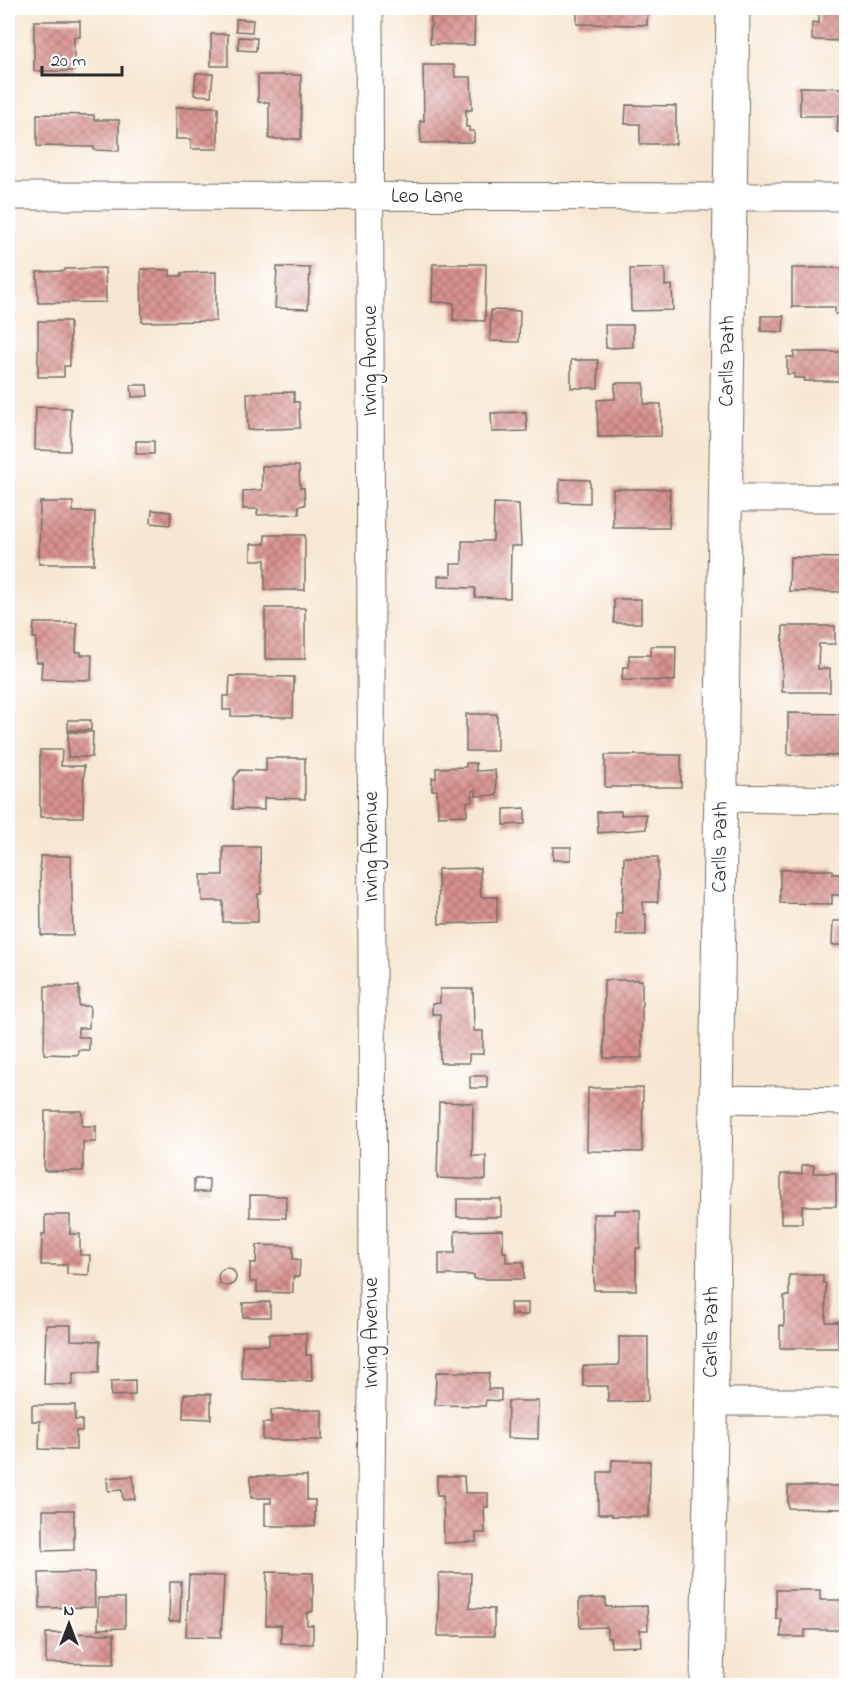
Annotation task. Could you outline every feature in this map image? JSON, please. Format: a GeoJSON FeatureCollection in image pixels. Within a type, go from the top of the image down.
{"type":"FeatureCollection","features":[{"type":"Feature","properties":{"kind":"street","name":"Irving Avenue"},"geometry":{"type":"LineString","coordinates":[[369,8],[373,1291],[369,1686]]}},
{"type":"Feature","properties":{"kind":"street","name":"Carlls Path"},"geometry":{"type":"LineString","coordinates":[[707,1686],[733,8]]}},
{"type":"Feature","properties":{"kind":"street","name":"Leo Lane"},"geometry":{"type":"LineString","coordinates":[[8,196],[846,197]]}},
{"type":"Feature","properties":{"kind":"street"},"geometry":{"type":"LineString","coordinates":[[726,498],[846,498]]}},
{"type":"Feature","properties":{"kind":"street"},"geometry":{"type":"LineString","coordinates":[[722,798],[846,800]]}},
{"type":"Feature","properties":{"kind":"street"},"geometry":{"type":"LineString","coordinates":[[716,1099],[846,1101]]}},
{"type":"Feature","properties":{"kind":"street"},"geometry":{"type":"LineString","coordinates":[[711,1402],[846,1402]]}},
{"type":"Feature","properties":{"kind":"building"},"geometry":{"type":"Polygon","coordinates":[[[431,8],[475,8],[474,45],[430,44],[431,8]]]}},
{"type":"Feature","properties":{"kind":"building"},"geometry":{"type":"Polygon","coordinates":[[[577,8],[647,8],[647,25],[577,24],[577,8]]]}},
{"type":"Feature","properties":{"kind":"building"},"geometry":{"type":"Polygon","coordinates":[[[811,8],[846,8],[846,41],[812,40],[812,22],[819,23],[819,11],[811,11],[811,8]]]}},
{"type":"Feature","properties":{"kind":"building"},"geometry":{"type":"Polygon","coordinates":[[[236,19],[253,20],[252,32],[236,31],[236,19]]]}},
{"type":"Feature","properties":{"kind":"building"},"geometry":{"type":"Polygon","coordinates":[[[34,21],[80,21],[80,37],[74,37],[74,71],[34,71],[34,21]]]}},
{"type":"Feature","properties":{"kind":"building"},"geometry":{"type":"Polygon","coordinates":[[[211,34],[228,34],[228,66],[211,66],[211,34]]]}},
{"type":"Feature","properties":{"kind":"building"},"geometry":{"type":"Polygon","coordinates":[[[239,37],[257,38],[256,51],[238,50],[239,37]]]}},
{"type":"Feature","properties":{"kind":"building"},"geometry":{"type":"Polygon","coordinates":[[[423,65],[454,65],[455,77],[471,77],[472,110],[466,110],[466,127],[469,127],[469,131],[474,131],[474,142],[421,143],[420,121],[424,121],[423,65]]]}},
{"type":"Feature","properties":{"kind":"building"},"geometry":{"type":"Polygon","coordinates":[[[196,73],[213,74],[211,96],[194,95],[196,73]]]}},
{"type":"Feature","properties":{"kind":"building"},"geometry":{"type":"Polygon","coordinates":[[[258,75],[301,75],[301,139],[269,139],[269,102],[258,102],[258,75]]]}},
{"type":"Feature","properties":{"kind":"building"},"geometry":{"type":"Polygon","coordinates":[[[800,87],[846,88],[846,133],[837,132],[838,116],[800,116],[800,87]]]}},
{"type":"Feature","properties":{"kind":"building"},"geometry":{"type":"Polygon","coordinates":[[[626,105],[676,106],[676,144],[640,144],[640,124],[625,124],[626,105]]]}},
{"type":"Feature","properties":{"kind":"building"},"geometry":{"type":"Polygon","coordinates":[[[176,107],[218,107],[218,149],[191,149],[191,139],[176,139],[176,107]]]}},
{"type":"Feature","properties":{"kind":"building"},"geometry":{"type":"Polygon","coordinates":[[[37,114],[94,115],[94,120],[119,120],[119,151],[94,150],[94,147],[37,146],[37,114]]]}},
{"type":"Feature","properties":{"kind":"building"},"geometry":{"type":"Polygon","coordinates":[[[433,264],[486,264],[485,321],[453,320],[454,303],[432,302],[433,264]]]}},
{"type":"Feature","properties":{"kind":"building"},"geometry":{"type":"Polygon","coordinates":[[[277,267],[310,268],[308,309],[275,308],[277,267]]]}},
{"type":"Feature","properties":{"kind":"building"},"geometry":{"type":"Polygon","coordinates":[[[105,268],[106,302],[38,303],[37,272],[105,268]]]}},
{"type":"Feature","properties":{"kind":"building"},"geometry":{"type":"Polygon","coordinates":[[[665,268],[665,286],[672,285],[673,310],[631,311],[630,269],[665,268]]]}},
{"type":"Feature","properties":{"kind":"building"},"geometry":{"type":"Polygon","coordinates":[[[792,268],[846,268],[846,314],[835,314],[835,307],[792,307],[792,268]]]}},
{"type":"Feature","properties":{"kind":"building"},"geometry":{"type":"Polygon","coordinates":[[[141,269],[170,270],[170,276],[182,276],[182,273],[216,272],[216,321],[142,322],[141,269]]]}},
{"type":"Feature","properties":{"kind":"building"},"geometry":{"type":"Polygon","coordinates":[[[491,310],[520,311],[519,342],[490,341],[491,310]]]}},
{"type":"Feature","properties":{"kind":"building"},"geometry":{"type":"Polygon","coordinates":[[[761,316],[784,316],[783,332],[761,331],[761,316]]]}},
{"type":"Feature","properties":{"kind":"building"},"geometry":{"type":"Polygon","coordinates":[[[38,321],[70,321],[70,366],[64,366],[64,377],[38,377],[38,321]]]}},
{"type":"Feature","properties":{"kind":"building"},"geometry":{"type":"Polygon","coordinates":[[[605,325],[633,325],[633,347],[606,348],[605,325]]]}},
{"type":"Feature","properties":{"kind":"building"},"geometry":{"type":"Polygon","coordinates":[[[794,352],[846,352],[846,381],[804,381],[805,378],[794,378],[794,374],[787,374],[787,357],[794,357],[794,352]]]}},
{"type":"Feature","properties":{"kind":"building"},"geometry":{"type":"Polygon","coordinates":[[[571,360],[598,360],[598,388],[571,388],[571,360]]]}},
{"type":"Feature","properties":{"kind":"building"},"geometry":{"type":"Polygon","coordinates":[[[615,383],[644,383],[644,404],[661,404],[661,436],[598,437],[597,400],[615,399],[615,383]]]}},
{"type":"Feature","properties":{"kind":"building"},"geometry":{"type":"Polygon","coordinates":[[[131,385],[147,385],[148,396],[132,397],[131,385]]]}},
{"type":"Feature","properties":{"kind":"building"},"geometry":{"type":"Polygon","coordinates":[[[294,392],[294,402],[299,402],[300,428],[248,430],[247,393],[294,392]]]}},
{"type":"Feature","properties":{"kind":"building"},"geometry":{"type":"Polygon","coordinates":[[[36,407],[71,408],[70,451],[35,450],[36,407]]]}},
{"type":"Feature","properties":{"kind":"building"},"geometry":{"type":"Polygon","coordinates":[[[526,412],[527,431],[492,432],[491,413],[526,412]]]}},
{"type":"Feature","properties":{"kind":"building"},"geometry":{"type":"Polygon","coordinates":[[[136,441],[154,441],[154,454],[136,454],[136,441]]]}},
{"type":"Feature","properties":{"kind":"building"},"geometry":{"type":"Polygon","coordinates":[[[262,466],[299,466],[300,488],[304,488],[305,505],[299,506],[299,514],[257,515],[258,509],[243,509],[243,491],[262,490],[262,466]]]}},
{"type":"Feature","properties":{"kind":"building"},"geometry":{"type":"Polygon","coordinates":[[[560,479],[590,480],[590,503],[559,502],[560,479]]]}},
{"type":"Feature","properties":{"kind":"building"},"geometry":{"type":"Polygon","coordinates":[[[613,489],[670,489],[669,528],[613,528],[613,489]]]}},
{"type":"Feature","properties":{"kind":"building"},"geometry":{"type":"Polygon","coordinates":[[[40,502],[73,502],[73,512],[95,512],[94,564],[39,564],[40,502]]]}},
{"type":"Feature","properties":{"kind":"building"},"geometry":{"type":"Polygon","coordinates":[[[494,503],[519,504],[521,546],[511,546],[510,598],[475,597],[475,588],[438,587],[438,576],[451,576],[451,564],[462,564],[462,541],[493,541],[494,503]]]}},
{"type":"Feature","properties":{"kind":"building"},"geometry":{"type":"Polygon","coordinates":[[[152,510],[171,512],[170,525],[151,523],[152,510]]]}},
{"type":"Feature","properties":{"kind":"building"},"geometry":{"type":"Polygon","coordinates":[[[265,535],[305,535],[305,590],[265,590],[265,560],[251,560],[251,544],[265,544],[265,535]]]}},
{"type":"Feature","properties":{"kind":"building"},"geometry":{"type":"Polygon","coordinates":[[[790,557],[846,558],[846,592],[789,591],[790,557]]]}},
{"type":"Feature","properties":{"kind":"building"},"geometry":{"type":"Polygon","coordinates":[[[614,599],[641,599],[641,623],[614,623],[614,599]]]}},
{"type":"Feature","properties":{"kind":"building"},"geometry":{"type":"Polygon","coordinates":[[[265,608],[305,608],[305,659],[265,659],[265,608]]]}},
{"type":"Feature","properties":{"kind":"building"},"geometry":{"type":"Polygon","coordinates":[[[34,623],[77,623],[76,652],[81,652],[81,655],[92,655],[91,680],[41,679],[42,662],[36,662],[34,623]]]}},
{"type":"Feature","properties":{"kind":"building"},"geometry":{"type":"Polygon","coordinates":[[[783,626],[835,626],[835,644],[819,644],[818,669],[830,669],[830,692],[782,692],[783,626]]]}},
{"type":"Feature","properties":{"kind":"building"},"geometry":{"type":"Polygon","coordinates":[[[651,646],[676,646],[675,681],[622,680],[623,667],[629,667],[629,655],[651,655],[651,646]]]}},
{"type":"Feature","properties":{"kind":"building"},"geometry":{"type":"Polygon","coordinates":[[[230,676],[294,677],[293,717],[231,716],[231,710],[223,710],[223,696],[229,696],[230,676]]]}},
{"type":"Feature","properties":{"kind":"building"},"geometry":{"type":"Polygon","coordinates":[[[788,713],[842,714],[843,756],[788,755],[788,713]]]}},
{"type":"Feature","properties":{"kind":"building"},"geometry":{"type":"Polygon","coordinates":[[[466,714],[497,714],[497,751],[466,751],[466,714]]]}},
{"type":"Feature","properties":{"kind":"building"},"geometry":{"type":"Polygon","coordinates":[[[68,720],[91,720],[91,730],[68,730],[68,720]]]}},
{"type":"Feature","properties":{"kind":"building"},"geometry":{"type":"Polygon","coordinates":[[[68,732],[93,732],[92,757],[68,757],[68,732]]]}},
{"type":"Feature","properties":{"kind":"building"},"geometry":{"type":"Polygon","coordinates":[[[40,750],[62,750],[61,766],[84,766],[83,817],[40,817],[40,750]]]}},
{"type":"Feature","properties":{"kind":"building"},"geometry":{"type":"Polygon","coordinates":[[[605,755],[681,755],[681,787],[605,787],[605,755]]]}},
{"type":"Feature","properties":{"kind":"building"},"geometry":{"type":"Polygon","coordinates":[[[266,758],[305,758],[305,799],[264,798],[264,810],[233,809],[234,778],[240,770],[266,771],[266,758]]]}},
{"type":"Feature","properties":{"kind":"building"},"geometry":{"type":"Polygon","coordinates":[[[466,763],[476,763],[476,771],[495,770],[497,795],[476,796],[476,790],[472,791],[473,801],[467,802],[467,815],[438,816],[437,790],[432,790],[432,778],[436,778],[436,768],[466,767],[466,763]]]}},
{"type":"Feature","properties":{"kind":"building"},"geometry":{"type":"Polygon","coordinates":[[[525,808],[525,824],[504,825],[504,809],[525,808]]]}},
{"type":"Feature","properties":{"kind":"building"},"geometry":{"type":"Polygon","coordinates":[[[621,811],[621,815],[646,814],[646,829],[598,833],[597,812],[621,811]]]}},
{"type":"Feature","properties":{"kind":"building"},"geometry":{"type":"Polygon","coordinates":[[[223,847],[260,847],[261,894],[258,894],[258,922],[223,922],[223,901],[202,901],[201,875],[223,875],[223,847]]]}},
{"type":"Feature","properties":{"kind":"building"},"geometry":{"type":"Polygon","coordinates":[[[553,847],[571,847],[571,860],[553,860],[553,847]]]}},
{"type":"Feature","properties":{"kind":"building"},"geometry":{"type":"Polygon","coordinates":[[[40,856],[71,856],[73,935],[41,935],[40,856]]]}},
{"type":"Feature","properties":{"kind":"building"},"geometry":{"type":"Polygon","coordinates":[[[624,857],[658,857],[658,902],[643,902],[643,914],[646,914],[646,935],[616,935],[616,913],[622,913],[624,857]]]}},
{"type":"Feature","properties":{"kind":"building"},"geometry":{"type":"Polygon","coordinates":[[[480,868],[481,897],[497,897],[497,922],[439,924],[438,869],[480,868]]]}},
{"type":"Feature","properties":{"kind":"building"},"geometry":{"type":"Polygon","coordinates":[[[780,870],[833,870],[833,874],[846,874],[846,895],[832,895],[832,904],[780,903],[780,870]]]}},
{"type":"Feature","properties":{"kind":"building"},"geometry":{"type":"Polygon","coordinates":[[[833,921],[846,921],[846,945],[832,945],[833,921]]]}},
{"type":"Feature","properties":{"kind":"building"},"geometry":{"type":"Polygon","coordinates":[[[604,980],[642,980],[642,1058],[604,1058],[604,980]]]}},
{"type":"Feature","properties":{"kind":"building"},"geometry":{"type":"Polygon","coordinates":[[[45,986],[79,986],[79,1006],[90,1006],[89,1028],[78,1028],[78,1037],[89,1037],[89,1050],[78,1050],[78,1055],[44,1054],[45,986]]]}},
{"type":"Feature","properties":{"kind":"building"},"geometry":{"type":"Polygon","coordinates":[[[440,989],[473,989],[474,1031],[483,1031],[483,1054],[469,1054],[469,1063],[440,1063],[440,1014],[432,1014],[432,1004],[440,1003],[440,989]]]}},
{"type":"Feature","properties":{"kind":"building"},"geometry":{"type":"Polygon","coordinates":[[[470,1076],[487,1076],[487,1088],[470,1088],[470,1076]]]}},
{"type":"Feature","properties":{"kind":"building"},"geometry":{"type":"Polygon","coordinates":[[[588,1088],[643,1088],[642,1152],[587,1151],[588,1088]]]}},
{"type":"Feature","properties":{"kind":"building"},"geometry":{"type":"Polygon","coordinates":[[[439,1102],[473,1103],[472,1156],[486,1156],[486,1180],[437,1178],[439,1102]]]}},
{"type":"Feature","properties":{"kind":"building"},"geometry":{"type":"Polygon","coordinates":[[[45,1111],[82,1111],[82,1126],[96,1126],[96,1142],[83,1142],[83,1171],[44,1171],[45,1111]]]}},
{"type":"Feature","properties":{"kind":"building"},"geometry":{"type":"Polygon","coordinates":[[[802,1165],[814,1165],[813,1173],[836,1173],[836,1206],[802,1206],[802,1223],[781,1223],[781,1174],[802,1174],[802,1165]]]}},
{"type":"Feature","properties":{"kind":"building"},"geometry":{"type":"Polygon","coordinates":[[[194,1179],[209,1179],[209,1192],[194,1192],[194,1179]]]}},
{"type":"Feature","properties":{"kind":"building"},"geometry":{"type":"Polygon","coordinates":[[[250,1195],[286,1196],[286,1218],[250,1217],[250,1195]]]}},
{"type":"Feature","properties":{"kind":"building"},"geometry":{"type":"Polygon","coordinates":[[[457,1199],[501,1199],[501,1217],[457,1217],[457,1199]]]}},
{"type":"Feature","properties":{"kind":"building"},"geometry":{"type":"Polygon","coordinates":[[[614,1210],[640,1210],[640,1248],[636,1248],[636,1290],[594,1290],[593,1214],[614,1214],[614,1210]]]}},
{"type":"Feature","properties":{"kind":"building"},"geometry":{"type":"Polygon","coordinates":[[[45,1215],[70,1215],[70,1234],[80,1234],[80,1255],[90,1255],[89,1275],[67,1274],[67,1265],[41,1265],[45,1215]]]}},
{"type":"Feature","properties":{"kind":"building"},"geometry":{"type":"Polygon","coordinates":[[[503,1230],[503,1252],[506,1252],[506,1262],[524,1262],[524,1279],[474,1279],[474,1275],[439,1275],[439,1253],[455,1253],[455,1231],[503,1230]]]}},
{"type":"Feature","properties":{"kind":"building"},"geometry":{"type":"Polygon","coordinates":[[[257,1245],[293,1246],[293,1259],[300,1260],[299,1277],[293,1277],[293,1293],[257,1292],[257,1282],[250,1282],[250,1263],[256,1263],[257,1245]]]}},
{"type":"Feature","properties":{"kind":"building"},"geometry":{"type":"Polygon","coordinates":[[[223,1268],[231,1268],[236,1273],[234,1284],[223,1286],[218,1281],[218,1273],[223,1268]]]}},
{"type":"Feature","properties":{"kind":"building"},"geometry":{"type":"Polygon","coordinates":[[[789,1275],[823,1275],[823,1283],[826,1283],[826,1322],[838,1322],[838,1348],[780,1348],[780,1325],[784,1326],[784,1296],[789,1296],[789,1275]]]}},
{"type":"Feature","properties":{"kind":"building"},"geometry":{"type":"Polygon","coordinates":[[[270,1302],[270,1317],[243,1317],[243,1303],[270,1302]]]}},
{"type":"Feature","properties":{"kind":"building"},"geometry":{"type":"Polygon","coordinates":[[[510,1303],[528,1303],[528,1315],[511,1315],[510,1303]]]}},
{"type":"Feature","properties":{"kind":"building"},"geometry":{"type":"Polygon","coordinates":[[[46,1325],[71,1325],[71,1340],[100,1341],[99,1373],[73,1373],[73,1385],[44,1384],[46,1325]]]}},
{"type":"Feature","properties":{"kind":"building"},"geometry":{"type":"Polygon","coordinates":[[[306,1333],[306,1355],[311,1355],[312,1381],[242,1379],[242,1345],[269,1345],[269,1334],[306,1333]]]}},
{"type":"Feature","properties":{"kind":"building"},"geometry":{"type":"Polygon","coordinates":[[[619,1337],[648,1337],[648,1401],[608,1402],[608,1386],[583,1386],[583,1366],[619,1365],[619,1337]]]}},
{"type":"Feature","properties":{"kind":"building"},"geometry":{"type":"Polygon","coordinates":[[[436,1372],[489,1373],[488,1389],[501,1389],[501,1401],[486,1400],[485,1406],[435,1405],[436,1372]]]}},
{"type":"Feature","properties":{"kind":"building"},"geometry":{"type":"Polygon","coordinates":[[[135,1380],[135,1395],[111,1396],[111,1381],[135,1380]]]}},
{"type":"Feature","properties":{"kind":"building"},"geometry":{"type":"Polygon","coordinates":[[[184,1394],[211,1394],[211,1419],[183,1418],[184,1394]]]}},
{"type":"Feature","properties":{"kind":"building"},"geometry":{"type":"Polygon","coordinates":[[[508,1401],[539,1401],[538,1439],[507,1438],[508,1401]]]}},
{"type":"Feature","properties":{"kind":"building"},"geometry":{"type":"Polygon","coordinates":[[[32,1405],[75,1405],[75,1420],[82,1420],[82,1431],[76,1431],[76,1450],[39,1449],[40,1421],[32,1421],[32,1405]]]}},
{"type":"Feature","properties":{"kind":"building"},"geometry":{"type":"Polygon","coordinates":[[[271,1410],[322,1410],[322,1440],[263,1440],[263,1423],[271,1423],[271,1410]]]}},
{"type":"Feature","properties":{"kind":"building"},"geometry":{"type":"Polygon","coordinates":[[[612,1460],[650,1461],[649,1517],[598,1514],[598,1472],[611,1472],[612,1460]]]}},
{"type":"Feature","properties":{"kind":"building"},"geometry":{"type":"Polygon","coordinates":[[[133,1476],[135,1499],[123,1500],[122,1490],[108,1491],[107,1478],[133,1476]]]}},
{"type":"Feature","properties":{"kind":"building"},"geometry":{"type":"Polygon","coordinates":[[[251,1476],[307,1476],[307,1500],[315,1500],[315,1526],[265,1526],[265,1503],[271,1503],[271,1498],[251,1498],[251,1476]]]}},
{"type":"Feature","properties":{"kind":"building"},"geometry":{"type":"Polygon","coordinates":[[[437,1476],[464,1476],[465,1493],[488,1493],[488,1507],[484,1507],[485,1533],[476,1533],[476,1542],[444,1543],[443,1496],[437,1496],[437,1476]]]}},
{"type":"Feature","properties":{"kind":"building"},"geometry":{"type":"Polygon","coordinates":[[[788,1486],[846,1486],[846,1509],[788,1508],[788,1486]]]}},
{"type":"Feature","properties":{"kind":"building"},"geometry":{"type":"Polygon","coordinates":[[[43,1510],[74,1510],[74,1550],[43,1551],[43,1510]]]}},
{"type":"Feature","properties":{"kind":"building"},"geometry":{"type":"Polygon","coordinates":[[[94,1572],[95,1607],[40,1608],[39,1573],[94,1572]]]}},
{"type":"Feature","properties":{"kind":"building"},"geometry":{"type":"Polygon","coordinates":[[[267,1572],[313,1573],[313,1611],[307,1613],[307,1625],[313,1625],[313,1644],[281,1643],[281,1625],[266,1625],[267,1572]]]}},
{"type":"Feature","properties":{"kind":"building"},"geometry":{"type":"Polygon","coordinates":[[[439,1573],[471,1573],[470,1608],[494,1609],[494,1636],[438,1636],[439,1573]]]}},
{"type":"Feature","properties":{"kind":"building"},"geometry":{"type":"Polygon","coordinates":[[[189,1575],[224,1576],[221,1637],[186,1636],[189,1575]]]}},
{"type":"Feature","properties":{"kind":"building"},"geometry":{"type":"Polygon","coordinates":[[[170,1582],[181,1582],[180,1621],[169,1621],[170,1582]]]}},
{"type":"Feature","properties":{"kind":"building"},"geometry":{"type":"Polygon","coordinates":[[[776,1590],[820,1590],[820,1600],[846,1600],[846,1630],[805,1630],[805,1637],[781,1637],[781,1619],[776,1619],[776,1590]]]}},
{"type":"Feature","properties":{"kind":"building"},"geometry":{"type":"Polygon","coordinates":[[[98,1598],[125,1598],[125,1628],[98,1629],[98,1598]]]}},
{"type":"Feature","properties":{"kind":"building"},"geometry":{"type":"Polygon","coordinates":[[[606,1598],[606,1607],[647,1606],[648,1630],[640,1630],[641,1646],[611,1647],[610,1638],[607,1638],[607,1627],[580,1628],[579,1599],[606,1598]]]}},
{"type":"Feature","properties":{"kind":"building"},"geometry":{"type":"Polygon","coordinates":[[[46,1633],[114,1634],[114,1664],[46,1663],[46,1633]]]}}]}
